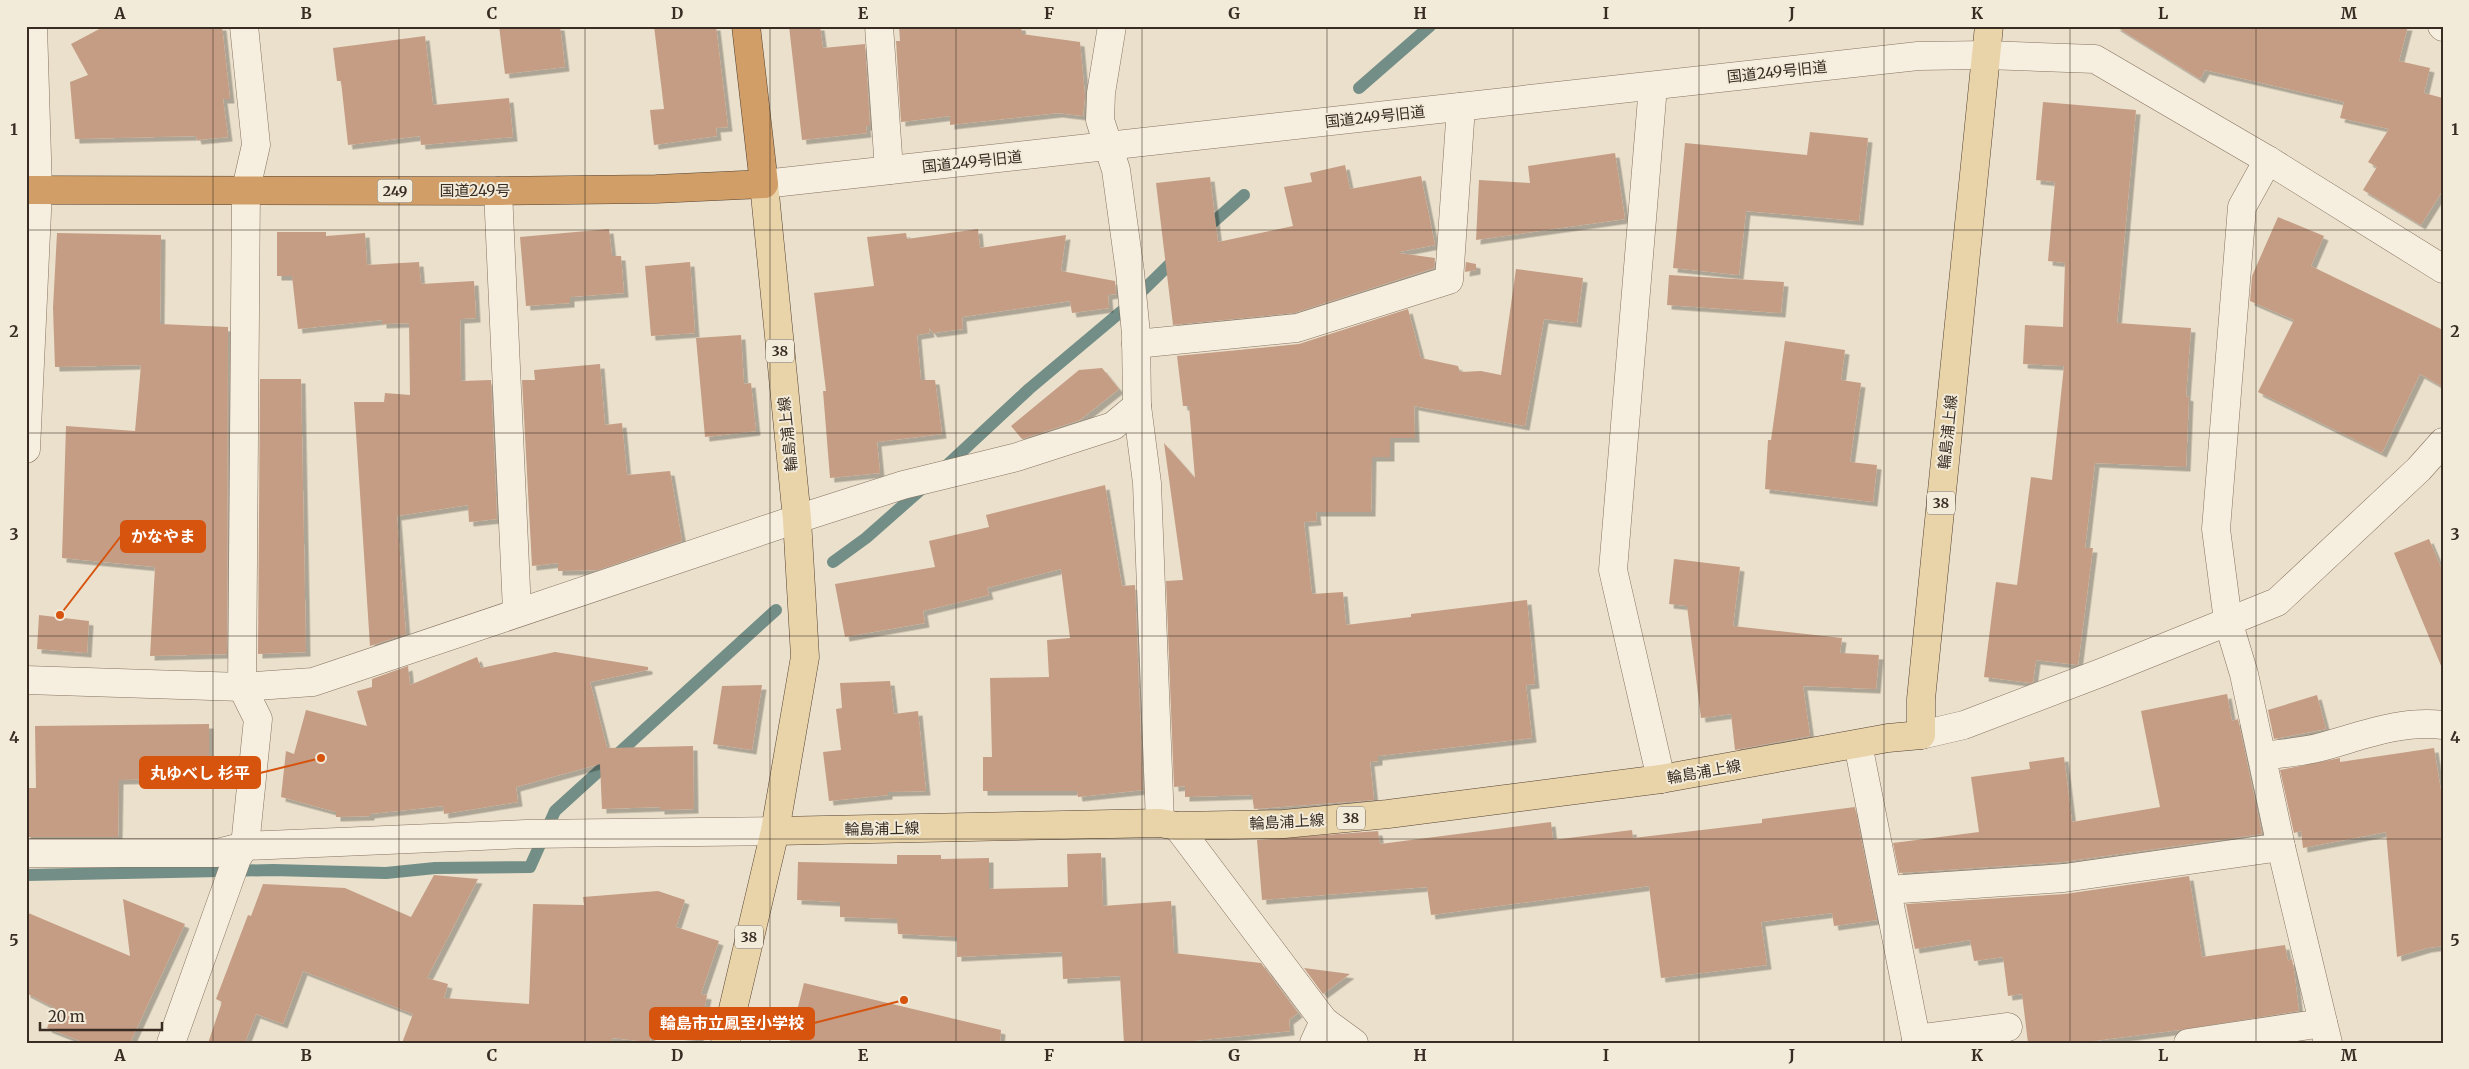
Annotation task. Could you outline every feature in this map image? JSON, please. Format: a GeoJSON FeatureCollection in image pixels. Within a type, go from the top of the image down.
{"type":"FeatureCollection","features":[{"type":"Feature","properties":{"kind":"highway"},"geometry":{"type":"LineString","coordinates":[[746,26],[764,184]]}},
{"type":"Feature","properties":{"kind":"highway","name":"国道249号"},"geometry":{"type":"LineString","coordinates":[[32,190],[498,191],[656,189],[764,184]]}},
{"type":"Feature","properties":{"kind":"main road","name":"輪島浦上線"},"geometry":{"type":"LineString","coordinates":[[775,831],[1284,824],[1378,815],[1660,780],[1858,744],[1921,735],[1921,699],[1989,26]]}},
{"type":"Feature","properties":{"kind":"main road","name":"輪島浦上線"},"geometry":{"type":"LineString","coordinates":[[725,1043],[775,831],[805,657],[797,519],[764,184]]}},
{"type":"Feature","properties":{"kind":"street"},"geometry":{"type":"LineString","coordinates":[[26,449],[32,190],[33,26]]}},
{"type":"Feature","properties":{"kind":"street"},"geometry":{"type":"LineString","coordinates":[[171,1043],[241,852],[258,719],[242,687],[246,189],[256,145],[244,26]]}},
{"type":"Feature","properties":{"kind":"street"},"geometry":{"type":"LineString","coordinates":[[879,26],[889,170]]}},
{"type":"Feature","properties":{"kind":"street"},"geometry":{"type":"LineString","coordinates":[[1112,26],[1101,93],[1100,120],[1116,170],[1130,272],[1136,339],[1137,406],[1147,483],[1168,825],[1319,1032],[1354,1043]]}},
{"type":"Feature","properties":{"kind":"street","name":"国道249号旧道"},"geometry":{"type":"LineString","coordinates":[[764,184],[1108,148],[1918,56],[1986,55],[2095,59],[2268,160],[2443,269]]}},
{"type":"Feature","properties":{"kind":"street"},"geometry":{"type":"LineString","coordinates":[[1653,86],[1613,570],[1660,780]]}},
{"type":"Feature","properties":{"kind":"street"},"geometry":{"type":"LineString","coordinates":[[1136,339],[1297,328],[1448,280],[1461,108]]}},
{"type":"Feature","properties":{"kind":"street"},"geometry":{"type":"LineString","coordinates":[[2188,1043],[2325,1033],[2282,847],[2264,756],[2244,674],[2228,620],[2216,529],[2242,207],[2268,160]]}},
{"type":"Feature","properties":{"kind":"street"},"geometry":{"type":"LineString","coordinates":[[498,191],[517,612]]}},
{"type":"Feature","properties":{"kind":"street"},"geometry":{"type":"LineString","coordinates":[[26,680],[242,687],[313,682],[517,612],[903,485],[1016,457],[1114,426],[1137,406]]}},
{"type":"Feature","properties":{"kind":"street"},"geometry":{"type":"LineString","coordinates":[[1921,735],[1964,725],[2103,672],[2228,620],[2277,602],[2419,469],[2443,442]]}},
{"type":"Feature","properties":{"kind":"street"},"geometry":{"type":"LineString","coordinates":[[2264,756],[2320,747],[2390,727],[2424,723],[2443,725]]}},
{"type":"Feature","properties":{"kind":"street"},"geometry":{"type":"LineString","coordinates":[[1858,744],[1917,1041],[2008,1027]]}},
{"type":"Feature","properties":{"kind":"street"},"geometry":{"type":"LineString","coordinates":[[26,853],[217,853],[526,834],[775,831]]}},
{"type":"Feature","properties":{"kind":"street"},"geometry":{"type":"LineString","coordinates":[[1887,890],[2064,878],[2282,847]]}},
{"type":"Feature","properties":{"kind":"building"},"geometry":{"type":"Polygon","coordinates":[[[105,26],[222,26],[230,99],[223,99],[228,137],[197,140],[196,136],[75,139],[70,82],[88,75],[71,44],[105,26]]]}},
{"type":"Feature","properties":{"kind":"building"},"geometry":{"type":"Polygon","coordinates":[[[499,26],[560,26],[565,67],[505,74],[499,26]]]}},
{"type":"Feature","properties":{"kind":"building"},"geometry":{"type":"Polygon","coordinates":[[[654,26],[716,26],[728,127],[716,128],[717,136],[654,145],[650,110],[664,109],[654,26]]]}},
{"type":"Feature","properties":{"kind":"building"},"geometry":{"type":"Polygon","coordinates":[[[789,26],[820,26],[823,48],[865,44],[870,126],[866,126],[867,133],[802,140],[789,26]]]}},
{"type":"Feature","properties":{"kind":"building"},"geometry":{"type":"Polygon","coordinates":[[[899,26],[1021,26],[1022,34],[1080,42],[1085,96],[1083,116],[1058,113],[950,125],[950,116],[901,122],[896,41],[900,41],[899,26]]]}},
{"type":"Feature","properties":{"kind":"building"},"geometry":{"type":"Polygon","coordinates":[[[2115,26],[2408,26],[2399,61],[2430,68],[2424,93],[2443,98],[2443,190],[2421,225],[2363,190],[2377,167],[2368,162],[2389,129],[2340,118],[2344,102],[2205,70],[2200,79],[2115,26]]]}},
{"type":"Feature","properties":{"kind":"building"},"geometry":{"type":"Polygon","coordinates":[[[425,36],[433,105],[509,98],[513,137],[421,145],[420,136],[348,145],[341,81],[337,81],[333,48],[425,36]]]}},
{"type":"Feature","properties":{"kind":"building"},"geometry":{"type":"Polygon","coordinates":[[[2043,102],[2136,110],[2117,323],[2191,328],[2186,396],[2189,397],[2186,467],[2095,463],[2085,548],[2093,548],[2078,665],[2036,660],[2033,682],[2031,683],[1984,677],[1996,582],[2017,585],[2031,477],[2052,480],[2064,366],[2023,364],[2025,325],[2063,327],[2065,263],[2048,261],[2055,182],[2036,180],[2043,102]]]}},
{"type":"Feature","properties":{"kind":"building"},"geometry":{"type":"Polygon","coordinates":[[[1810,132],[1868,138],[1859,221],[1746,211],[1739,275],[1673,268],[1685,143],[1807,155],[1810,132]]]}},
{"type":"Feature","properties":{"kind":"building"},"geometry":{"type":"Polygon","coordinates":[[[1615,153],[1625,219],[1476,240],[1479,180],[1530,183],[1528,166],[1615,153]]]}},
{"type":"Feature","properties":{"kind":"building"},"geometry":{"type":"Polygon","coordinates":[[[1345,165],[1350,189],[1421,176],[1435,245],[1399,253],[1435,258],[1434,268],[1294,313],[1173,325],[1156,183],[1210,177],[1218,242],[1293,226],[1284,187],[1312,182],[1310,173],[1345,165]]]}},
{"type":"Feature","properties":{"kind":"building"},"geometry":{"type":"Polygon","coordinates":[[[2278,217],[2324,236],[2311,266],[2443,330],[2443,387],[2420,374],[2382,453],[2258,392],[2294,320],[2250,301],[2252,276],[2278,217]]]}},
{"type":"Feature","properties":{"kind":"building"},"geometry":{"type":"Polygon","coordinates":[[[609,229],[612,256],[621,256],[624,293],[570,297],[570,303],[526,306],[520,237],[609,229]]]}},
{"type":"Feature","properties":{"kind":"building"},"geometry":{"type":"Polygon","coordinates":[[[978,229],[980,248],[1066,235],[1061,271],[1115,281],[1116,294],[1108,295],[1109,308],[1072,313],[1070,301],[962,317],[963,329],[933,333],[929,328],[930,333],[917,335],[921,380],[935,380],[942,434],[877,442],[880,473],[830,478],[823,391],[826,391],[814,293],[874,286],[867,237],[906,233],[907,239],[978,229]]]}},
{"type":"Feature","properties":{"kind":"building"},"geometry":{"type":"Polygon","coordinates":[[[277,232],[326,232],[326,236],[365,233],[367,265],[419,262],[421,284],[474,281],[476,318],[460,319],[461,381],[491,380],[497,519],[469,522],[468,505],[397,516],[406,634],[370,646],[354,402],[384,402],[385,393],[410,395],[409,323],[382,324],[382,320],[298,329],[292,276],[277,276],[277,232]]]}},
{"type":"Feature","properties":{"kind":"building"},"geometry":{"type":"Polygon","coordinates":[[[57,233],[161,235],[160,324],[228,327],[227,654],[150,656],[155,567],[62,558],[66,426],[135,431],[141,365],[55,367],[53,308],[57,233]]]}},
{"type":"Feature","properties":{"kind":"building"},"geometry":{"type":"Polygon","coordinates":[[[690,262],[695,333],[651,336],[645,266],[690,262]]]}},
{"type":"Feature","properties":{"kind":"building"},"geometry":{"type":"Polygon","coordinates":[[[1466,262],[1476,264],[1476,270],[1465,272],[1466,262]]]}},
{"type":"Feature","properties":{"kind":"building"},"geometry":{"type":"Polygon","coordinates":[[[1516,269],[1583,278],[1577,323],[1544,319],[1525,426],[1414,406],[1415,438],[1390,438],[1390,457],[1372,457],[1371,512],[1316,512],[1317,521],[1304,522],[1312,594],[1343,592],[1346,625],[1411,617],[1411,614],[1527,600],[1535,684],[1526,685],[1532,738],[1378,756],[1378,761],[1370,762],[1374,800],[1254,809],[1252,795],[1185,797],[1185,786],[1174,787],[1166,581],[1183,580],[1164,443],[1195,478],[1189,406],[1183,406],[1177,356],[1299,344],[1408,309],[1421,358],[1458,366],[1460,372],[1481,371],[1501,375],[1516,269]]]}},
{"type":"Feature","properties":{"kind":"building"},"geometry":{"type":"Polygon","coordinates":[[[1669,275],[1784,282],[1781,313],[1667,305],[1669,275]]]}},
{"type":"Feature","properties":{"kind":"building"},"geometry":{"type":"Polygon","coordinates":[[[741,335],[744,384],[751,383],[756,431],[705,437],[696,338],[741,335]]]}},
{"type":"Feature","properties":{"kind":"building"},"geometry":{"type":"Polygon","coordinates":[[[1785,341],[1845,350],[1841,380],[1861,383],[1850,462],[1877,465],[1873,502],[1765,489],[1768,440],[1771,440],[1785,341]]]}},
{"type":"Feature","properties":{"kind":"building"},"geometry":{"type":"Polygon","coordinates":[[[600,364],[605,425],[622,423],[627,475],[670,471],[682,541],[598,570],[558,571],[558,563],[532,566],[522,380],[535,380],[534,370],[600,364]]]}},
{"type":"Feature","properties":{"kind":"building"},"geometry":{"type":"Polygon","coordinates":[[[1102,368],[1119,389],[1080,420],[1022,439],[1011,426],[1079,370],[1102,368]]]}},
{"type":"Feature","properties":{"kind":"building"},"geometry":{"type":"Polygon","coordinates":[[[260,379],[301,379],[306,652],[258,654],[260,379]]]}},
{"type":"Feature","properties":{"kind":"building"},"geometry":{"type":"Polygon","coordinates":[[[1105,485],[1122,586],[1135,585],[1143,790],[1078,797],[1077,791],[983,791],[983,757],[992,757],[990,678],[1049,677],[1047,640],[1070,638],[1061,569],[987,588],[989,595],[923,611],[925,623],[845,637],[835,584],[935,567],[929,541],[989,527],[986,515],[1105,485]]]}},
{"type":"Feature","properties":{"kind":"building"},"geometry":{"type":"Polygon","coordinates":[[[2429,539],[2443,572],[2442,668],[2394,553],[2429,539]]]}},
{"type":"Feature","properties":{"kind":"building"},"geometry":{"type":"Polygon","coordinates":[[[1674,559],[1740,567],[1733,626],[1842,638],[1840,653],[1879,655],[1876,689],[1803,686],[1810,736],[1735,750],[1731,714],[1701,718],[1687,606],[1669,604],[1674,559]]]}},
{"type":"Feature","properties":{"kind":"building"},"geometry":{"type":"Polygon","coordinates":[[[39,615],[89,621],[87,653],[37,649],[39,615]]]}},
{"type":"Feature","properties":{"kind":"building"},"geometry":{"type":"Polygon","coordinates":[[[555,652],[648,667],[648,670],[590,682],[607,748],[693,746],[694,809],[660,810],[660,807],[602,809],[600,764],[516,787],[518,802],[444,814],[443,806],[370,814],[370,816],[336,817],[336,812],[281,797],[286,751],[294,754],[306,710],[367,726],[357,691],[372,687],[372,679],[408,666],[410,685],[477,657],[481,668],[555,652]]]}},
{"type":"Feature","properties":{"kind":"building"},"geometry":{"type":"Polygon","coordinates":[[[890,681],[894,714],[918,711],[926,791],[888,792],[888,795],[829,801],[823,752],[841,750],[836,709],[842,708],[840,683],[890,681]]]}},
{"type":"Feature","properties":{"kind":"building"},"geometry":{"type":"Polygon","coordinates":[[[762,685],[752,750],[713,744],[722,686],[762,685]]]}},
{"type":"Feature","properties":{"kind":"building"},"geometry":{"type":"Polygon","coordinates":[[[2227,694],[2232,721],[2238,719],[2262,834],[2062,862],[1899,873],[1893,843],[1979,832],[1971,777],[2030,769],[2029,762],[2064,757],[2072,822],[2160,807],[2141,711],[2227,694]]]}},
{"type":"Feature","properties":{"kind":"building"},"geometry":{"type":"Polygon","coordinates":[[[2317,695],[2326,729],[2274,739],[2268,710],[2317,695]]]}},
{"type":"Feature","properties":{"kind":"building"},"geometry":{"type":"Polygon","coordinates":[[[209,724],[209,778],[119,780],[118,837],[26,837],[26,788],[36,788],[35,726],[209,724]]]}},
{"type":"Feature","properties":{"kind":"building"},"geometry":{"type":"Polygon","coordinates":[[[2434,748],[2443,803],[2443,946],[2427,948],[2397,957],[2386,832],[2303,848],[2301,831],[2294,833],[2280,770],[2340,758],[2340,762],[2434,748]]]}},
{"type":"Feature","properties":{"kind":"building"},"geometry":{"type":"Polygon","coordinates":[[[1855,807],[1877,920],[1834,926],[1832,913],[1761,922],[1767,965],[1661,978],[1649,886],[1431,915],[1427,887],[1262,900],[1257,840],[1378,831],[1380,844],[1551,822],[1553,840],[1632,830],[1633,838],[1762,823],[1762,819],[1855,807]]]}},
{"type":"Feature","properties":{"kind":"building"},"geometry":{"type":"Polygon","coordinates":[[[1101,853],[1103,906],[1171,901],[1174,953],[1261,963],[1298,1013],[1289,1020],[1290,1031],[1174,1043],[1124,1043],[1120,976],[1063,979],[1062,952],[957,957],[957,937],[898,934],[897,919],[840,917],[840,902],[797,900],[798,862],[897,864],[897,855],[941,855],[941,859],[989,858],[989,889],[1068,887],[1067,854],[1101,853]]]}},
{"type":"Feature","properties":{"kind":"building"},"geometry":{"type":"Polygon","coordinates":[[[434,875],[478,879],[427,978],[448,984],[444,998],[529,1004],[533,904],[584,905],[583,897],[658,891],[685,900],[676,927],[719,941],[701,994],[707,995],[699,1038],[651,1031],[650,1042],[612,1038],[611,1043],[402,1043],[413,1014],[303,971],[283,1024],[256,1014],[245,1043],[208,1043],[222,1002],[216,999],[248,915],[251,916],[263,884],[345,888],[411,917],[434,875]]]}},
{"type":"Feature","properties":{"kind":"building"},"geometry":{"type":"Polygon","coordinates":[[[2189,876],[2202,957],[2285,945],[2288,961],[2292,959],[2299,1011],[2179,1030],[2078,1043],[2028,1043],[2022,994],[2008,996],[2003,957],[1974,961],[1970,940],[1915,949],[1906,904],[2065,894],[2189,876]]]}},
{"type":"Feature","properties":{"kind":"building"},"geometry":{"type":"Polygon","coordinates":[[[123,899],[185,924],[130,1043],[85,1043],[47,1028],[55,1008],[26,993],[26,912],[130,956],[123,899]]]}},
{"type":"Feature","properties":{"kind":"building"},"geometry":{"type":"Polygon","coordinates":[[[1304,968],[1350,974],[1323,994],[1304,968]]]}},
{"type":"Feature","properties":{"kind":"building"},"geometry":{"type":"Polygon","coordinates":[[[804,983],[1001,1030],[1000,1043],[789,1043],[804,983]]]}},
{"type":"Feature","properties":{"kind":"waterway"},"geometry":{"type":"LineString","coordinates":[[1359,88],[1430,26]]}},
{"type":"Feature","properties":{"kind":"waterway"},"geometry":{"type":"LineString","coordinates":[[1203,231],[1244,195]]}},
{"type":"Feature","properties":{"kind":"waterway"},"geometry":{"type":"LineString","coordinates":[[943,469],[1029,389],[1123,310],[1178,256]]}},
{"type":"Feature","properties":{"kind":"waterway"},"geometry":{"type":"LineString","coordinates":[[833,562],[866,538],[925,486]]}},
{"type":"Feature","properties":{"kind":"waterway"},"geometry":{"type":"LineString","coordinates":[[26,875],[273,870],[386,873],[435,868],[530,867],[555,811],[776,610]]}},
{"type":"Feature","properties":{"kind":"place","name":"かなやま"},"geometry":{"type":"Point","coordinates":[60,615]}},
{"type":"Feature","properties":{"kind":"place","name":"丸ゆべし 杉平"},"geometry":{"type":"Point","coordinates":[321,758]}},
{"type":"Feature","properties":{"kind":"place","name":"輪島市立鳳至小学校"},"geometry":{"type":"Point","coordinates":[904,1000]}}]}
